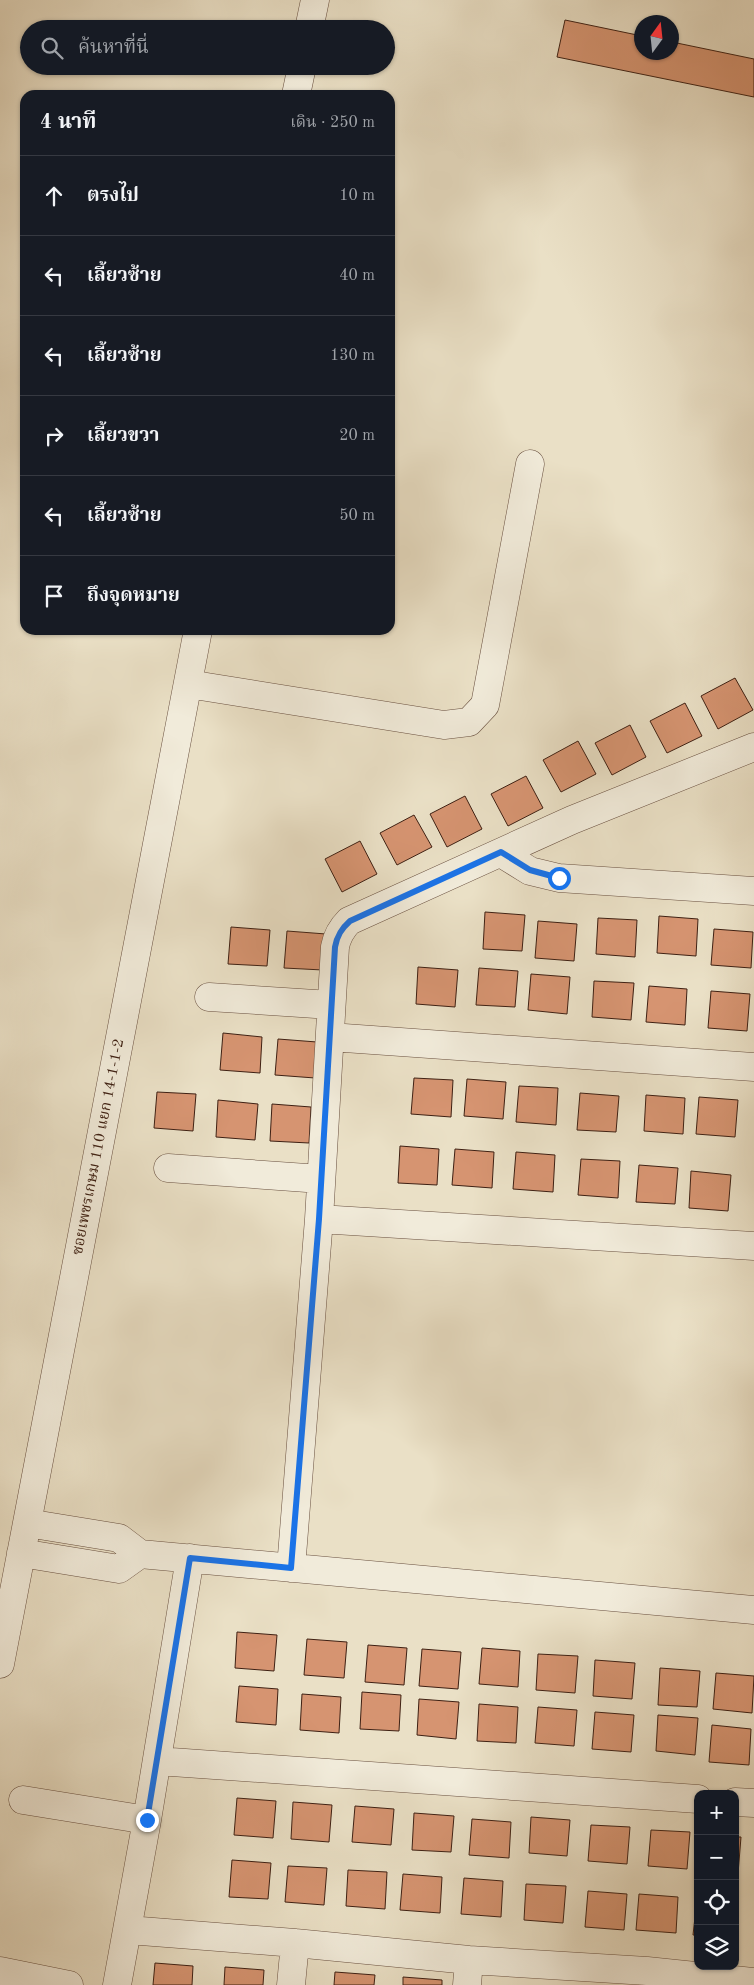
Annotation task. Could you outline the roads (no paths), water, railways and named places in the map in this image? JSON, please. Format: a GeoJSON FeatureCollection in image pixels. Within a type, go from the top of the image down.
{"type":"FeatureCollection","features":[{"type":"Feature","properties":{"kind":"street"},"geometry":{"type":"LineString","coordinates":[[311,20],[315,0]]}},
{"type":"Feature","properties":{"kind":"street"},"geometry":{"type":"LineString","coordinates":[[297,90],[300,75]]}},
{"type":"Feature","properties":{"kind":"street"},"geometry":{"type":"LineString","coordinates":[[188,684],[444,725],[469,722],[485,705],[530,464]]}},
{"type":"Feature","properties":{"kind":"street","name":"ซอยเพชรเกษม 110 แยก 14-1-1-2"},"geometry":{"type":"LineString","coordinates":[[0,1664],[197,635]]}},
{"type":"Feature","properties":{"kind":"street"},"geometry":{"type":"LineString","coordinates":[[291,1568],[319,1219],[335,947],[337,937],[342,928],[350,921],[572,820],[754,747]]}},
{"type":"Feature","properties":{"kind":"street"},"geometry":{"type":"LineString","coordinates":[[501,852],[530,870],[559,878],[754,891]]}},
{"type":"Feature","properties":{"kind":"street"},"geometry":{"type":"LineString","coordinates":[[209,997],[332,1005]]}},
{"type":"Feature","properties":{"kind":"street"},"geometry":{"type":"LineString","coordinates":[[330,1037],[754,1067]]}},
{"type":"Feature","properties":{"kind":"street"},"geometry":{"type":"LineString","coordinates":[[168,1168],[321,1179]]}},
{"type":"Feature","properties":{"kind":"street"},"geometry":{"type":"LineString","coordinates":[[319,1219],[754,1246]]}},
{"type":"Feature","properties":{"kind":"street"},"geometry":{"type":"LineString","coordinates":[[27,1523],[119,1538],[140,1554],[754,1610]]}},
{"type":"Feature","properties":{"kind":"street"},"geometry":{"type":"LineString","coordinates":[[21,1553],[119,1569],[140,1554]]}},
{"type":"Feature","properties":{"kind":"street"},"geometry":{"type":"LineString","coordinates":[[117,1985],[147,1820],[190,1558]]}},
{"type":"Feature","properties":{"kind":"street"},"geometry":{"type":"LineString","coordinates":[[157,1761],[694,1799]]}},
{"type":"Feature","properties":{"kind":"street"},"geometry":{"type":"LineString","coordinates":[[23,1800],[147,1820]]}},
{"type":"Feature","properties":{"kind":"street"},"geometry":{"type":"LineString","coordinates":[[739,1802],[754,1803]]}},
{"type":"Feature","properties":{"kind":"street"},"geometry":{"type":"LineString","coordinates":[[128,1930],[295,1943],[468,1973],[754,1982],[754,1978]]}},
{"type":"Feature","properties":{"kind":"street"},"geometry":{"type":"LineString","coordinates":[[291,1985],[295,1943]]}},
{"type":"Feature","properties":{"kind":"street"},"geometry":{"type":"LineString","coordinates":[[0,1971],[68,1985]]}}]}
